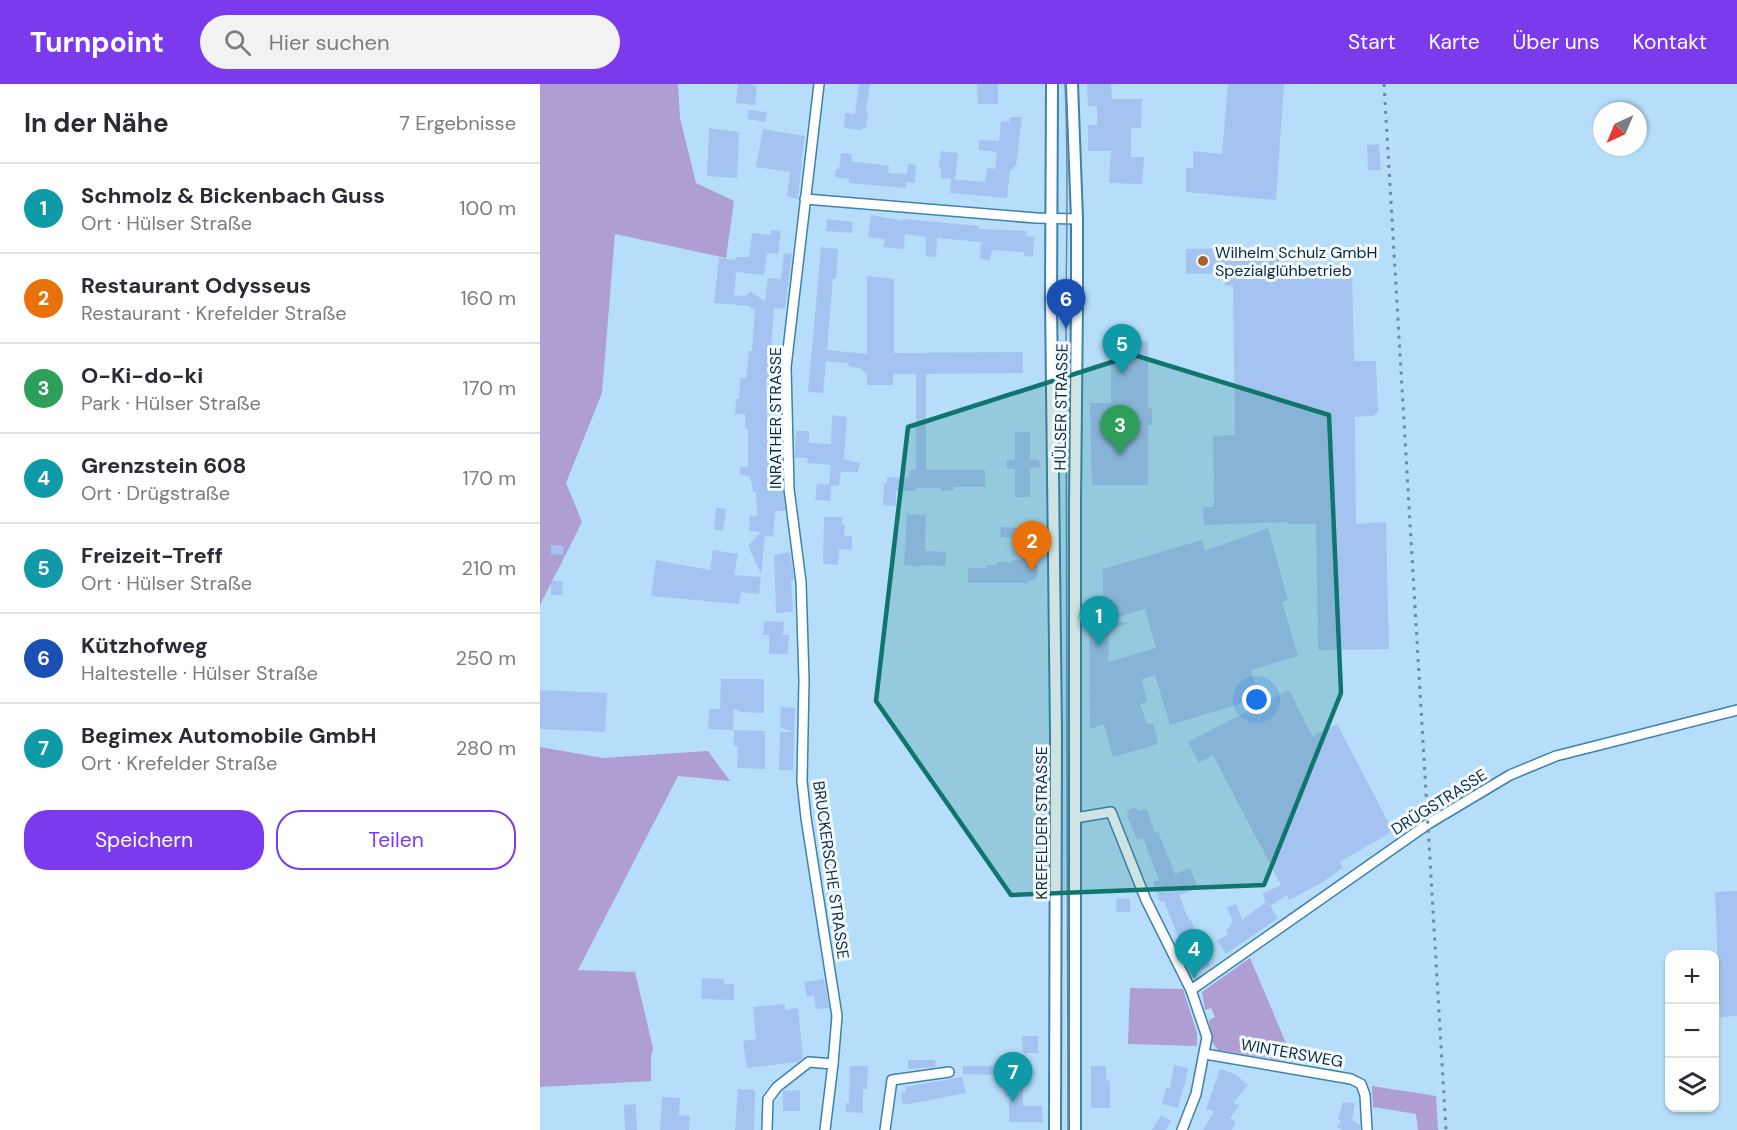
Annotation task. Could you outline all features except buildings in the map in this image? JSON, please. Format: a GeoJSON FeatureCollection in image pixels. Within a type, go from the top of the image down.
{"type":"FeatureCollection","features":[{"type":"Feature","properties":{"kind":"street","name":"INRATHER STRASSE"},"geometry":{"type":"LineString","coordinates":[[804,680],[800,568],[789,489],[786,367],[819,84]]}},
{"type":"Feature","properties":{"kind":"street","name":"HÜLSER STRASSE"},"geometry":{"type":"LineString","coordinates":[[1052,84],[1054,515]]}},
{"type":"Feature","properties":{"kind":"street","name":"HÜLSER STRASSE"},"geometry":{"type":"LineString","coordinates":[[1072,84],[1077,219],[1076,730]]}},
{"type":"Feature","properties":{"kind":"street"},"geometry":{"type":"LineString","coordinates":[[805,199],[1052,219],[1077,219]]}},
{"type":"Feature","properties":{"kind":"street","name":"KREFELDER STRASSE"},"geometry":{"type":"LineString","coordinates":[[1054,515],[1055,1130]]}},
{"type":"Feature","properties":{"kind":"street","name":"BRUCKERSCHE STRASSE"},"geometry":{"type":"LineString","coordinates":[[804,680],[802,781],[837,1016],[825,1130]]}},
{"type":"Feature","properties":{"kind":"street","name":"DRÜGSTRASSE"},"geometry":{"type":"LineString","coordinates":[[1191,990],[1428,824],[1510,775],[1556,756],[1737,710]]}},
{"type":"Feature","properties":{"kind":"street","name":"KREFELDER STRASSE"},"geometry":{"type":"LineString","coordinates":[[1075,1130],[1076,730]]}},
{"type":"Feature","properties":{"kind":"street"},"geometry":{"type":"LineString","coordinates":[[1075,818],[1111,812],[1146,900],[1191,990],[1207,1037],[1196,1094],[1182,1130]]}},
{"type":"Feature","properties":{"kind":"street","name":"WINTERSWEG"},"geometry":{"type":"LineString","coordinates":[[1205,1054],[1351,1079],[1361,1084],[1365,1095],[1367,1130]]}},
{"type":"Feature","properties":{"kind":"street"},"geometry":{"type":"LineString","coordinates":[[767,1130],[768,1099],[777,1087],[809,1062],[833,1064]]}},
{"type":"Feature","properties":{"kind":"street"},"geometry":{"type":"LineString","coordinates":[[885,1130],[892,1080],[949,1072]]}},
{"type":"Feature","properties":{"kind":"highlighted area"},"geometry":{"type":"Polygon","coordinates":[[[1134,355],[1329,415],[1341,693],[1264,885],[1011,895],[876,701],[908,427],[1134,355]]]}},
{"type":"Feature","properties":{"kind":"shaded area"},"geometry":{"type":"Polygon","coordinates":[[[540,84],[678,84],[680,118],[696,183],[734,201],[726,258],[615,234],[602,393],[566,483],[582,522],[540,605],[540,84]]]}},
{"type":"Feature","properties":{"kind":"shaded area"},"geometry":{"type":"Polygon","coordinates":[[[540,747],[603,758],[708,751],[730,781],[678,776],[578,970],[635,972],[653,1048],[651,1081],[540,1087],[540,747]]]}},
{"type":"Feature","properties":{"kind":"shaded area"},"geometry":{"type":"Polygon","coordinates":[[[1250,958],[1294,1062],[1218,1050],[1212,1042],[1209,1020],[1215,1017],[1211,1008],[1205,1010],[1202,992],[1250,958]]]}},
{"type":"Feature","properties":{"kind":"shaded area"},"geometry":{"type":"Polygon","coordinates":[[[1130,988],[1183,989],[1197,1033],[1197,1046],[1128,1044],[1130,988]]]}},
{"type":"Feature","properties":{"kind":"shaded area"},"geometry":{"type":"Polygon","coordinates":[[[1372,1086],[1436,1096],[1438,1130],[1418,1130],[1416,1114],[1373,1107],[1372,1086]]]}},
{"type":"Feature","properties":{"kind":"tram line"},"geometry":{"type":"LineString","coordinates":[[1065,84],[1068,1130]]}},
{"type":"Feature","properties":{"kind":"railway"},"geometry":{"type":"LineString","coordinates":[[1384,84],[1446,1130]]}},
{"type":"Feature","properties":{"kind":"place","name":"Wilhelm Schulz GmbH Spezialglühbetrieb"},"geometry":{"type":"Point","coordinates":[1203,261]}},
{"type":"Feature","properties":{"kind":"place","name":"Kützhofweg"},"geometry":{"type":"Point","coordinates":[1066,329]}},
{"type":"Feature","properties":{"kind":"place","name":"Freizeit-Treff"},"geometry":{"type":"Point","coordinates":[1122,374]}},
{"type":"Feature","properties":{"kind":"place","name":"O-Ki-do-ki"},"geometry":{"type":"Point","coordinates":[1120,455]}},
{"type":"Feature","properties":{"kind":"place","name":"Restaurant Odysseus"},"geometry":{"type":"Point","coordinates":[1032,571]}},
{"type":"Feature","properties":{"kind":"place","name":"Schmolz & Bickenbach Guss"},"geometry":{"type":"Point","coordinates":[1099,646]}},
{"type":"Feature","properties":{"kind":"place","name":"Grenzstein 608"},"geometry":{"type":"Point","coordinates":[1194,979]}},
{"type":"Feature","properties":{"kind":"place","name":"Begimex Automobile GmbH"},"geometry":{"type":"Point","coordinates":[1013,1102]}}]}
